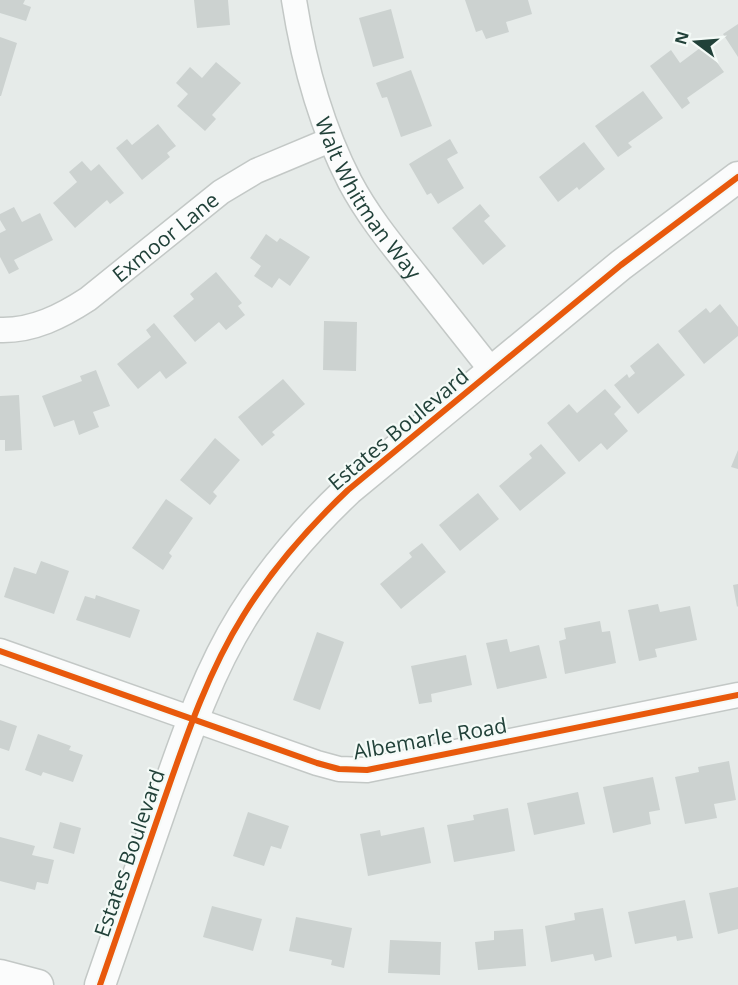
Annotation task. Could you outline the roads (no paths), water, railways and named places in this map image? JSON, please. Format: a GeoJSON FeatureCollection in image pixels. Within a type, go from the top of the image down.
{"type":"FeatureCollection","features":[{"type":"Feature","properties":{"kind":"street","name":"Walt Whitman Way"},"geometry":{"type":"LineString","coordinates":[[294,0],[301,48],[315,100],[350,183],[377,226],[492,371]]}},
{"type":"Feature","properties":{"kind":"street","name":"Exmoor Lane"},"geometry":{"type":"LineString","coordinates":[[0,330],[38,325],[68,312],[88,299],[221,192],[256,171],[330,140]]}},
{"type":"Feature","properties":{"kind":"street","name":"Estates Boulevard"},"geometry":{"type":"LineString","coordinates":[[100,985],[194,719],[215,667],[243,616],[276,568],[313,524],[348,490],[621,265],[738,177]]}},
{"type":"Feature","properties":{"kind":"street","name":"Albemarle Road"},"geometry":{"type":"LineString","coordinates":[[0,651],[339,769],[368,770],[738,695]]}},
{"type":"Feature","properties":{"kind":"street"},"geometry":{"type":"LineString","coordinates":[[0,975],[38,985]]}}]}
